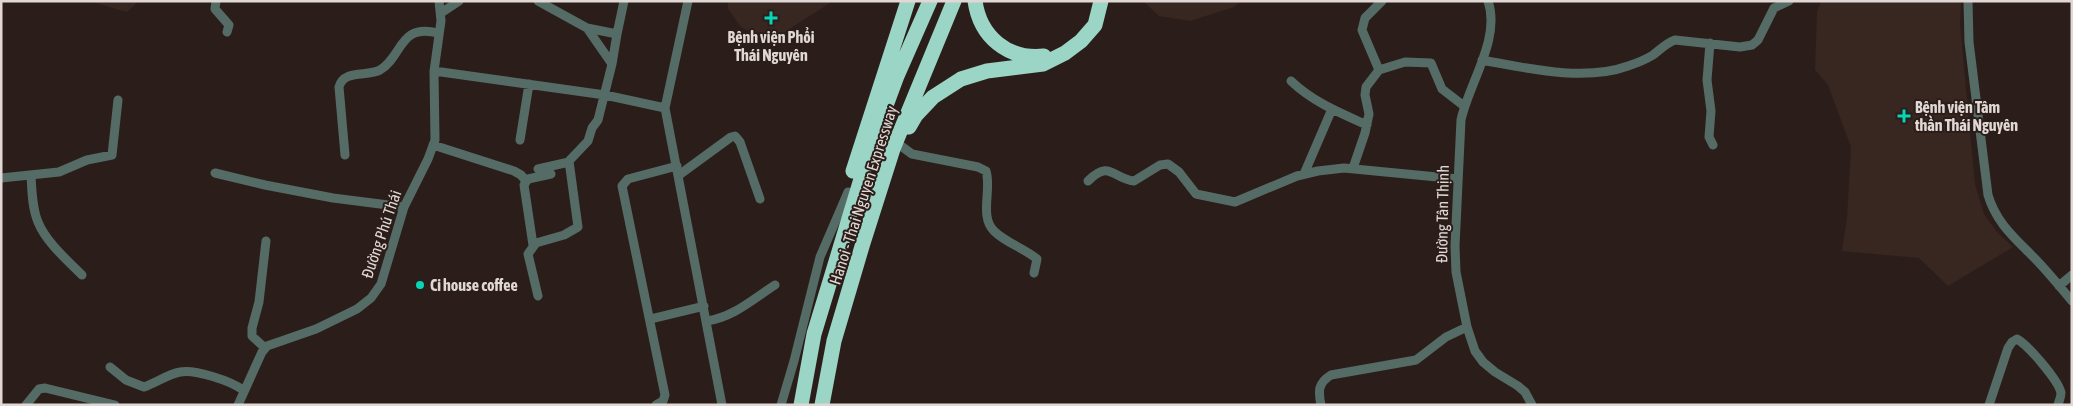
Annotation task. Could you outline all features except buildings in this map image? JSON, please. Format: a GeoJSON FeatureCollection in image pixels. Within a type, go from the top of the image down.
{"type":"FeatureCollection","features":[{"type":"Feature","properties":{"kind":"highway"},"geometry":{"type":"LineString","coordinates":[[814,334],[860,146],[908,1]]}},
{"type":"Feature","properties":{"kind":"highway","name":"Hanoi - Thai Nguyen Expressway"},"geometry":{"type":"LineString","coordinates":[[801,405],[814,334],[871,146],[897,76],[930,1]]}},
{"type":"Feature","properties":{"kind":"highway","name":"Hanoi - Thai Nguyen Expressway"},"geometry":{"type":"LineString","coordinates":[[822,405],[834,341],[893,149],[954,1]]}},
{"type":"Feature","properties":{"kind":"highway"},"geometry":{"type":"LineString","coordinates":[[975,1],[977,12],[985,31],[997,44],[1011,52],[1026,56],[1041,57],[1065,53]]}},
{"type":"Feature","properties":{"kind":"highway"},"geometry":{"type":"LineString","coordinates":[[863,243],[880,208],[901,146],[916,115],[933,97],[961,79],[987,71],[1043,64],[1065,53],[1081,41],[1095,25],[1101,1]]}},
{"type":"Feature","properties":{"kind":"street"},"geometry":{"type":"LineString","coordinates":[[216,1],[215,9],[229,25],[227,32]]}},
{"type":"Feature","properties":{"kind":"street","name":"Đường Phú Thái"},"geometry":{"type":"LineString","coordinates":[[265,348],[272,343],[316,328],[357,309],[371,298],[381,284],[404,207],[428,160],[433,145],[435,128],[434,71],[441,13],[439,1]]}},
{"type":"Feature","properties":{"kind":"street"},"geometry":{"type":"LineString","coordinates":[[441,13],[459,1]]}},
{"type":"Feature","properties":{"kind":"street"},"geometry":{"type":"LineString","coordinates":[[538,1],[587,28],[617,34]]}},
{"type":"Feature","properties":{"kind":"street"},"geometry":{"type":"LineString","coordinates":[[533,245],[564,236],[578,227],[569,162],[571,157],[589,139],[605,95],[624,1]]}},
{"type":"Feature","properties":{"kind":"street"},"geometry":{"type":"LineString","coordinates":[[688,1],[665,108],[722,405]]}},
{"type":"Feature","properties":{"kind":"street"},"geometry":{"type":"LineString","coordinates":[[1379,70],[1362,27],[1365,18],[1382,1]]}},
{"type":"Feature","properties":{"kind":"street","name":"Đường Tân Thịnh"},"geometry":{"type":"LineString","coordinates":[[1488,1],[1491,9],[1489,41],[1464,106],[1459,141],[1455,246],[1456,272],[1467,327],[1475,351],[1483,362],[1495,372],[1525,392],[1532,405]]}},
{"type":"Feature","properties":{"kind":"street"},"geometry":{"type":"LineString","coordinates":[[1482,60],[1554,72],[1609,71],[1643,61],[1675,40],[1740,46],[1752,45],[1758,40],[1774,8],[1788,1]]}},
{"type":"Feature","properties":{"kind":"street"},"geometry":{"type":"LineString","coordinates":[[1968,1],[1969,42],[1988,195],[1992,209],[2000,223],[2072,301]]}},
{"type":"Feature","properties":{"kind":"street"},"geometry":{"type":"LineString","coordinates":[[587,28],[612,64]]}},
{"type":"Feature","properties":{"kind":"street"},"geometry":{"type":"LineString","coordinates":[[345,155],[340,82],[348,76],[382,69],[406,38],[416,33],[428,31],[438,34]]}},
{"type":"Feature","properties":{"kind":"street"},"geometry":{"type":"LineString","coordinates":[[1710,43],[1707,80],[1711,111],[1709,137],[1713,145]]}},
{"type":"Feature","properties":{"kind":"street"},"geometry":{"type":"LineString","coordinates":[[1353,168],[1369,114],[1365,96],[1366,87],[1379,70],[1405,62],[1431,62],[1442,89],[1464,106]]}},
{"type":"Feature","properties":{"kind":"street"},"geometry":{"type":"LineString","coordinates":[[434,71],[605,95],[665,108]]}},
{"type":"Feature","properties":{"kind":"street"},"geometry":{"type":"LineString","coordinates":[[1291,81],[1312,99],[1367,125]]}},
{"type":"Feature","properties":{"kind":"street"},"geometry":{"type":"LineString","coordinates":[[520,140],[529,84]]}},
{"type":"Feature","properties":{"kind":"street"},"geometry":{"type":"LineString","coordinates":[[1,178],[59,172],[87,160],[113,154],[118,100]]}},
{"type":"Feature","properties":{"kind":"street"},"geometry":{"type":"LineString","coordinates":[[1304,174],[1332,109]]}},
{"type":"Feature","properties":{"kind":"street"},"geometry":{"type":"LineString","coordinates":[[656,405],[663,401],[665,395],[622,186],[628,179],[678,171],[735,136],[740,142],[760,199]]}},
{"type":"Feature","properties":{"kind":"street"},"geometry":{"type":"LineString","coordinates":[[433,145],[514,171],[526,181]]}},
{"type":"Feature","properties":{"kind":"street"},"geometry":{"type":"LineString","coordinates":[[901,146],[912,154],[986,170],[988,223],[998,235],[1037,259],[1034,273]]}},
{"type":"Feature","properties":{"kind":"street"},"geometry":{"type":"LineString","coordinates":[[538,169],[569,162]]}},
{"type":"Feature","properties":{"kind":"street"},"geometry":{"type":"LineString","coordinates":[[1088,182],[1094,175],[1102,171],[1115,173],[1134,181],[1160,165],[1168,164],[1179,172],[1196,194],[1235,202],[1276,183],[1318,171],[1353,168],[1458,179]]}},
{"type":"Feature","properties":{"kind":"street"},"geometry":{"type":"LineString","coordinates":[[215,173],[333,198],[404,207]]}},
{"type":"Feature","properties":{"kind":"street"},"geometry":{"type":"LineString","coordinates":[[526,181],[551,174]]}},
{"type":"Feature","properties":{"kind":"street"},"geometry":{"type":"LineString","coordinates":[[31,176],[37,221],[44,234],[82,275]]}},
{"type":"Feature","properties":{"kind":"street"},"geometry":{"type":"LineString","coordinates":[[526,181],[523,189],[533,245],[528,256],[538,296]]}},
{"type":"Feature","properties":{"kind":"street"},"geometry":{"type":"LineString","coordinates":[[781,405],[820,257],[848,192]]}},
{"type":"Feature","properties":{"kind":"street"},"geometry":{"type":"LineString","coordinates":[[238,405],[243,390],[265,348],[252,336],[252,328],[258,302],[266,241]]}},
{"type":"Feature","properties":{"kind":"street"},"geometry":{"type":"LineString","coordinates":[[2059,286],[2072,275]]}},
{"type":"Feature","properties":{"kind":"street"},"geometry":{"type":"LineString","coordinates":[[707,321],[723,318],[733,313],[775,285]]}},
{"type":"Feature","properties":{"kind":"street"},"geometry":{"type":"LineString","coordinates":[[650,318],[704,306]]}},
{"type":"Feature","properties":{"kind":"street"},"geometry":{"type":"LineString","coordinates":[[1321,405],[1320,385],[1330,375],[1416,360],[1446,337],[1467,327]]}},
{"type":"Feature","properties":{"kind":"street"},"geometry":{"type":"LineString","coordinates":[[1989,405],[2008,348],[2017,339],[2032,352],[2056,383],[2060,392],[2058,405]]}},
{"type":"Feature","properties":{"kind":"street"},"geometry":{"type":"LineString","coordinates":[[110,367],[126,380],[144,387],[181,372],[192,371],[224,379],[243,390]]}},
{"type":"Feature","properties":{"kind":"street"},"geometry":{"type":"LineString","coordinates":[[26,405],[39,389],[45,388],[115,405]]}},
{"type":"Feature","properties":{"kind":"shaded area"},"geometry":{"type":"Polygon","coordinates":[[[89,1],[139,1],[127,12],[89,1]]]}},
{"type":"Feature","properties":{"kind":"shaded area","name":"Bệnh viện Phổi Thái Nguyên"},"geometry":{"type":"Polygon","coordinates":[[[728,1],[833,1],[780,35],[759,36],[741,27],[728,9],[728,1]]]}},
{"type":"Feature","properties":{"kind":"shaded area"},"geometry":{"type":"Polygon","coordinates":[[[1143,1],[1242,1],[1234,7],[1190,21],[1159,16],[1143,1]]]}},
{"type":"Feature","properties":{"kind":"shaded area","name":"Bệnh viện Tâm thần Thái Nguyên"},"geometry":{"type":"Polygon","coordinates":[[[1821,1],[1961,1],[1960,25],[1975,184],[1984,214],[1997,232],[2013,247],[1948,286],[1919,258],[1842,251],[1847,218],[1851,147],[1828,85],[1815,70],[1817,12],[1821,1]]]}},
{"type":"Feature","properties":{"kind":"place","name":"Bệnh viện Phổi Thái Nguyên"},"geometry":{"type":"Point","coordinates":[771,18]}},
{"type":"Feature","properties":{"kind":"place","name":"Bệnh viện Tâm thần Thái Nguyên"},"geometry":{"type":"Point","coordinates":[1904,116]}},
{"type":"Feature","properties":{"kind":"place","name":"Ci house coffee"},"geometry":{"type":"Point","coordinates":[420,285]}}]}
